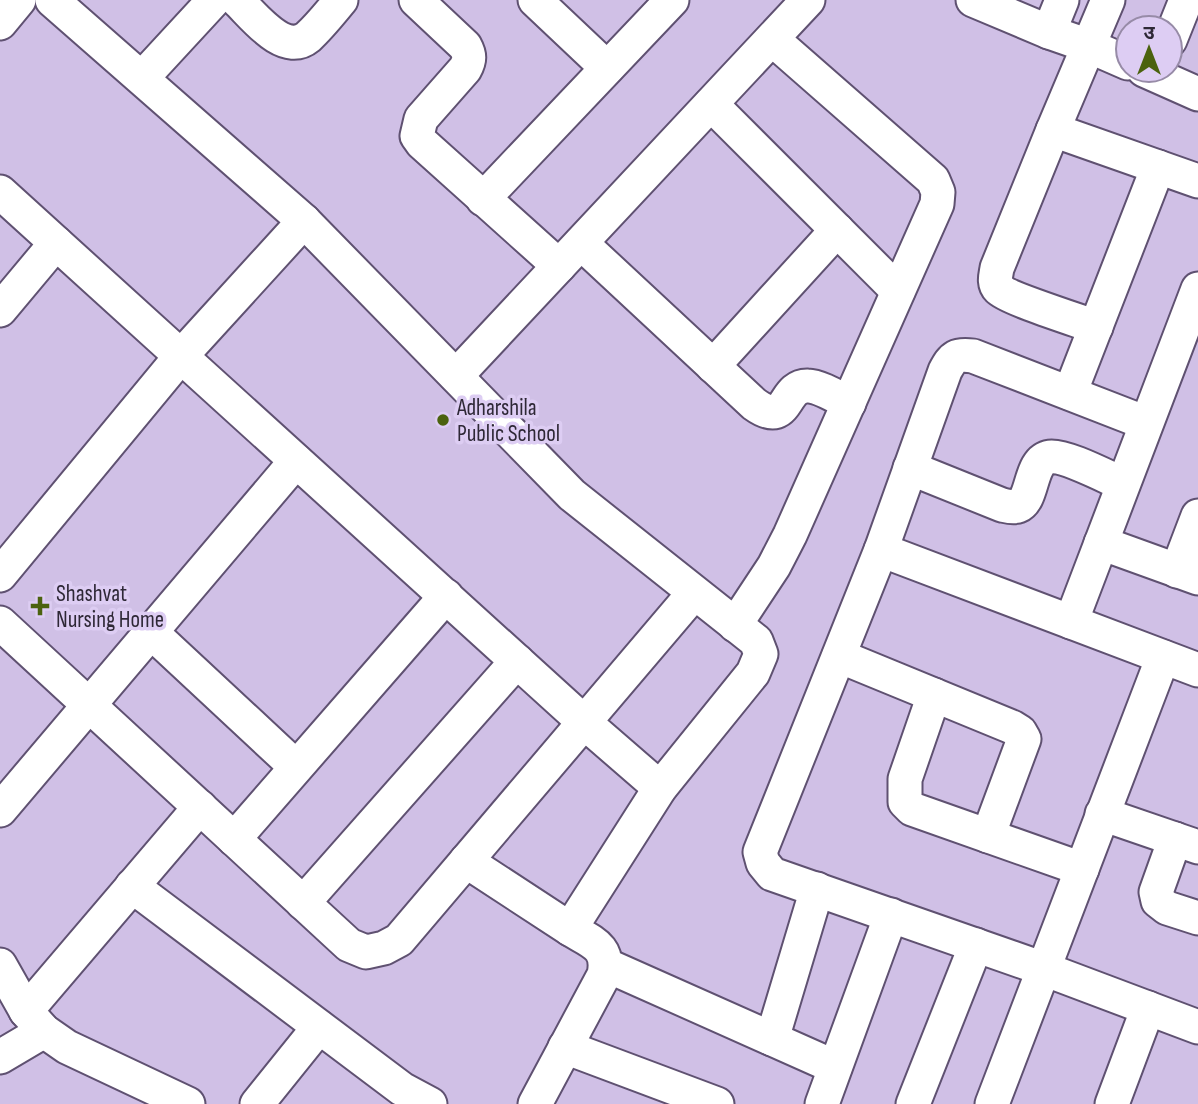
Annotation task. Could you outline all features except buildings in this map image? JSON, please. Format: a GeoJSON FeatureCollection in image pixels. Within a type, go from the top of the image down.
{"type":"FeatureCollection","features":[{"type":"Feature","properties":{"kind":"street"},"geometry":{"type":"LineString","coordinates":[[0,23],[19,0]]}},
{"type":"Feature","properties":{"kind":"street"},"geometry":{"type":"LineString","coordinates":[[52,0],[304,221],[572,495],[756,641],[761,654],[753,673],[660,788],[570,929]]}},
{"type":"Feature","properties":{"kind":"street"},"geometry":{"type":"LineString","coordinates":[[142,78],[214,0]]}},
{"type":"Feature","properties":{"kind":"street"},"geometry":{"type":"LineString","coordinates":[[237,0],[276,37],[285,42],[296,43],[307,38],[341,0]]}},
{"type":"Feature","properties":{"kind":"street"},"geometry":{"type":"LineString","coordinates":[[416,0],[465,46],[469,54],[465,69],[421,119],[417,136],[422,143],[483,199],[570,254],[713,366],[765,412],[780,410],[798,388],[807,386],[849,403]]}},
{"type":"Feature","properties":{"kind":"street"},"geometry":{"type":"LineString","coordinates":[[535,0],[607,68]]}},
{"type":"Feature","properties":{"kind":"street"},"geometry":{"type":"LineString","coordinates":[[456,376],[808,0]]}},
{"type":"Feature","properties":{"kind":"street"},"geometry":{"type":"LineString","coordinates":[[972,0],[1114,56]]}},
{"type":"Feature","properties":{"kind":"street"},"geometry":{"type":"LineString","coordinates":[[1049,32],[1062,0]]}},
{"type":"Feature","properties":{"kind":"street"},"geometry":{"type":"LineString","coordinates":[[1096,327],[1012,297],[999,289],[995,280],[997,268],[1108,0]]}},
{"type":"Feature","properties":{"kind":"street"},"geometry":{"type":"LineString","coordinates":[[1187,0],[1198,4]]}},
{"type":"Feature","properties":{"kind":"street"},"geometry":{"type":"LineString","coordinates":[[483,199],[671,1]]}},
{"type":"Feature","properties":{"kind":"street"},"geometry":{"type":"LineString","coordinates":[[735,625],[774,566],[790,535],[937,204],[938,192],[933,180],[772,39]]}},
{"type":"Feature","properties":{"kind":"street"},"geometry":{"type":"LineString","coordinates":[[1177,84],[1198,94]]}},
{"type":"Feature","properties":{"kind":"street"},"geometry":{"type":"LineString","coordinates":[[711,104],[898,291]]}},
{"type":"Feature","properties":{"kind":"street"},"geometry":{"type":"LineString","coordinates":[[1053,130],[1198,181]]}},
{"type":"Feature","properties":{"kind":"street"},"geometry":{"type":"LineString","coordinates":[[1070,393],[1157,167]]}},
{"type":"Feature","properties":{"kind":"street"},"geometry":{"type":"LineString","coordinates":[[0,192],[660,788]]}},
{"type":"Feature","properties":{"kind":"street"},"geometry":{"type":"LineString","coordinates":[[0,575],[181,356],[304,221]]}},
{"type":"Feature","properties":{"kind":"street"},"geometry":{"type":"LineString","coordinates":[[713,366],[838,230]]}},
{"type":"Feature","properties":{"kind":"street"},"geometry":{"type":"LineString","coordinates":[[0,310],[56,243]]}},
{"type":"Feature","properties":{"kind":"street"},"geometry":{"type":"LineString","coordinates":[[1071,621],[1198,289]]}},
{"type":"Feature","properties":{"kind":"street"},"geometry":{"type":"LineString","coordinates":[[1146,423],[973,356],[961,355],[951,359],[944,371],[881,551],[760,852],[763,863],[772,873],[1198,1027]]}},
{"type":"Feature","properties":{"kind":"street"},"geometry":{"type":"LineString","coordinates":[[910,468],[1010,507],[1024,502],[1037,467],[1050,457],[1061,458],[1123,484]]}},
{"type":"Feature","properties":{"kind":"street"},"geometry":{"type":"LineString","coordinates":[[0,810],[296,461]]}},
{"type":"Feature","properties":{"kind":"street"},"geometry":{"type":"LineString","coordinates":[[1101,543],[1188,575],[1198,516]]}},
{"type":"Feature","properties":{"kind":"street"},"geometry":{"type":"LineString","coordinates":[[881,551],[1198,670]]}},
{"type":"Feature","properties":{"kind":"street"},"geometry":{"type":"LineString","coordinates":[[0,623],[349,945],[366,952],[384,948],[398,940],[694,593]]}},
{"type":"Feature","properties":{"kind":"street"},"geometry":{"type":"LineString","coordinates":[[234,839],[446,596]]}},
{"type":"Feature","properties":{"kind":"street"},"geometry":{"type":"LineString","coordinates":[[151,632],[296,767]]}},
{"type":"Feature","properties":{"kind":"street"},"geometry":{"type":"LineString","coordinates":[[839,656],[1020,732],[1024,739],[988,836]]}},
{"type":"Feature","properties":{"kind":"street"},"geometry":{"type":"LineString","coordinates":[[992,1104],[1163,657]]}},
{"type":"Feature","properties":{"kind":"street"},"geometry":{"type":"LineString","coordinates":[[303,903],[517,661]]}},
{"type":"Feature","properties":{"kind":"street"},"geometry":{"type":"LineString","coordinates":[[934,695],[905,779],[905,802],[912,809],[1082,869]]}},
{"type":"Feature","properties":{"kind":"street"},"geometry":{"type":"LineString","coordinates":[[0,1056],[35,1021],[132,886],[200,807]]}},
{"type":"Feature","properties":{"kind":"street"},"geometry":{"type":"LineString","coordinates":[[1102,814],[1187,843],[1156,892],[1158,901],[1167,908],[1198,918]]}},
{"type":"Feature","properties":{"kind":"street"},"geometry":{"type":"LineString","coordinates":[[466,861],[598,946],[605,954],[604,975],[535,1104]]}},
{"type":"Feature","properties":{"kind":"street"},"geometry":{"type":"LineString","coordinates":[[132,886],[402,1089],[430,1104]]}},
{"type":"Feature","properties":{"kind":"street"},"geometry":{"type":"LineString","coordinates":[[772,1039],[817,889]]}},
{"type":"Feature","properties":{"kind":"street"},"geometry":{"type":"LineString","coordinates":[[822,1104],[891,915]]}},
{"type":"Feature","properties":{"kind":"street"},"geometry":{"type":"LineString","coordinates":[[913,1104],[976,945]]}},
{"type":"Feature","properties":{"kind":"street"},"geometry":{"type":"LineString","coordinates":[[0,965],[35,1021],[67,1047],[188,1104]]}},
{"type":"Feature","properties":{"kind":"street"},"geometry":{"type":"LineString","coordinates":[[606,965],[835,1067]]}},
{"type":"Feature","properties":{"kind":"street"},"geometry":{"type":"LineString","coordinates":[[1112,1104],[1148,1008]]}},
{"type":"Feature","properties":{"kind":"street"},"geometry":{"type":"LineString","coordinates":[[257,1104],[320,1027]]}},
{"type":"Feature","properties":{"kind":"street"},"geometry":{"type":"LineString","coordinates":[[565,1047],[717,1104]]}},
{"type":"Feature","properties":{"kind":"place","name":"Adharshila Public School"},"geometry":{"type":"Point","coordinates":[443,420]}},
{"type":"Feature","properties":{"kind":"place","name":"Shashvat Nursing Home"},"geometry":{"type":"Point","coordinates":[40,606]}}]}
